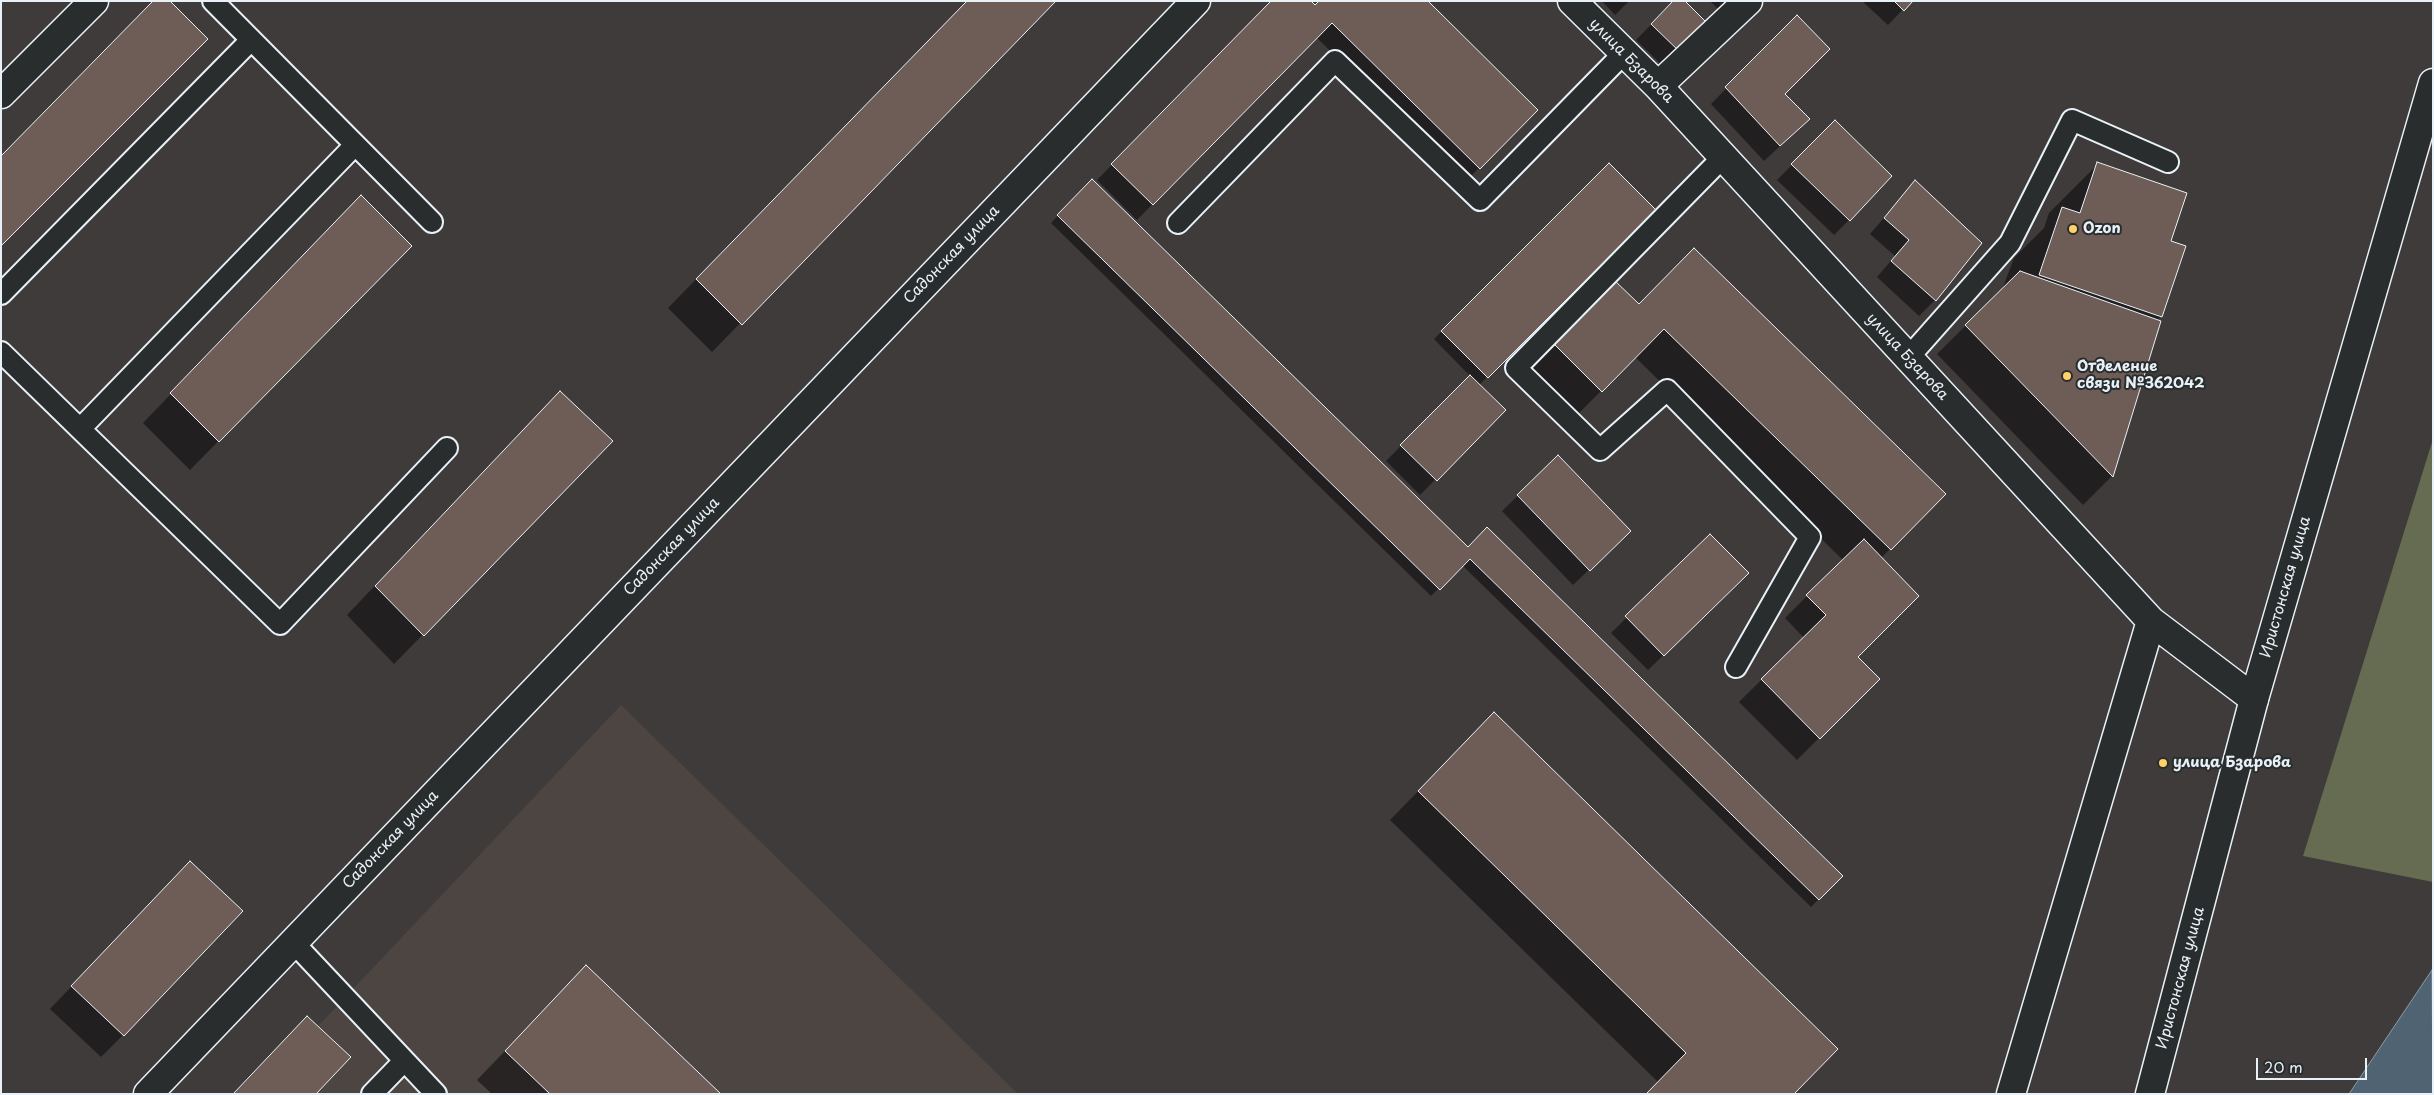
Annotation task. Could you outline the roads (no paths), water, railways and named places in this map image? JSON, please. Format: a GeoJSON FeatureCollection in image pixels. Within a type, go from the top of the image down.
{"type":"FeatureCollection","features":[{"type":"Feature","properties":{"kind":"street"},"geometry":{"type":"LineString","coordinates":[[1,94],[94,1]]}},
{"type":"Feature","properties":{"kind":"street","name":"Садонская улица"},"geometry":{"type":"LineString","coordinates":[[148,1094],[1196,1]]}},
{"type":"Feature","properties":{"kind":"street","name":"улица Бзарова"},"geometry":{"type":"LineString","coordinates":[[1572,1],[1658,86],[2152,621],[2254,699]]}},
{"type":"Feature","properties":{"kind":"street"},"geometry":{"type":"LineString","coordinates":[[1658,86],[1748,1]]}},
{"type":"Feature","properties":{"kind":"street","name":"Иристонская улица"},"geometry":{"type":"LineString","coordinates":[[2150,1094],[2254,699],[2433,84]]}},
{"type":"Feature","properties":{"kind":"street"},"geometry":{"type":"LineString","coordinates":[[2011,1094],[2152,621]]}},
{"type":"Feature","properties":{"kind":"lane"},"geometry":{"type":"LineString","coordinates":[[213,1],[432,222]]}},
{"type":"Feature","properties":{"kind":"lane"},"geometry":{"type":"LineString","coordinates":[[1,294],[251,40]]}},
{"type":"Feature","properties":{"kind":"lane"},"geometry":{"type":"LineString","coordinates":[[1178,223],[1335,60],[1480,200],[1624,53]]}},
{"type":"Feature","properties":{"kind":"lane"},"geometry":{"type":"LineString","coordinates":[[1908,358],[2010,242],[2072,120],[2168,162]]}},
{"type":"Feature","properties":{"kind":"lane"},"geometry":{"type":"LineString","coordinates":[[80,429],[356,145]]}},
{"type":"Feature","properties":{"kind":"lane"},"geometry":{"type":"LineString","coordinates":[[1723,157],[1516,368],[1600,450],[1667,390],[1810,537],[1736,667]]}},
{"type":"Feature","properties":{"kind":"lane"},"geometry":{"type":"LineString","coordinates":[[1,352],[280,624],[447,448]]}},
{"type":"Feature","properties":{"kind":"lane"},"geometry":{"type":"LineString","coordinates":[[293,942],[436,1094]]}},
{"type":"Feature","properties":{"kind":"lane"},"geometry":{"type":"LineString","coordinates":[[372,1094],[404,1061]]}},
{"type":"Feature","properties":{"kind":"water"},"geometry":{"type":"Polygon","coordinates":[[[2432,970],[2433,1094],[2349,1094],[2432,970]]]}},
{"type":"Feature","properties":{"kind":"place","name":"Ozon"},"geometry":{"type":"Point","coordinates":[2073,229]}},
{"type":"Feature","properties":{"kind":"place","name":"Отделение связи №362042"},"geometry":{"type":"Point","coordinates":[2067,376]}},
{"type":"Feature","properties":{"kind":"place","name":"улица Бзарова"},"geometry":{"type":"Point","coordinates":[2163,763]}}]}
